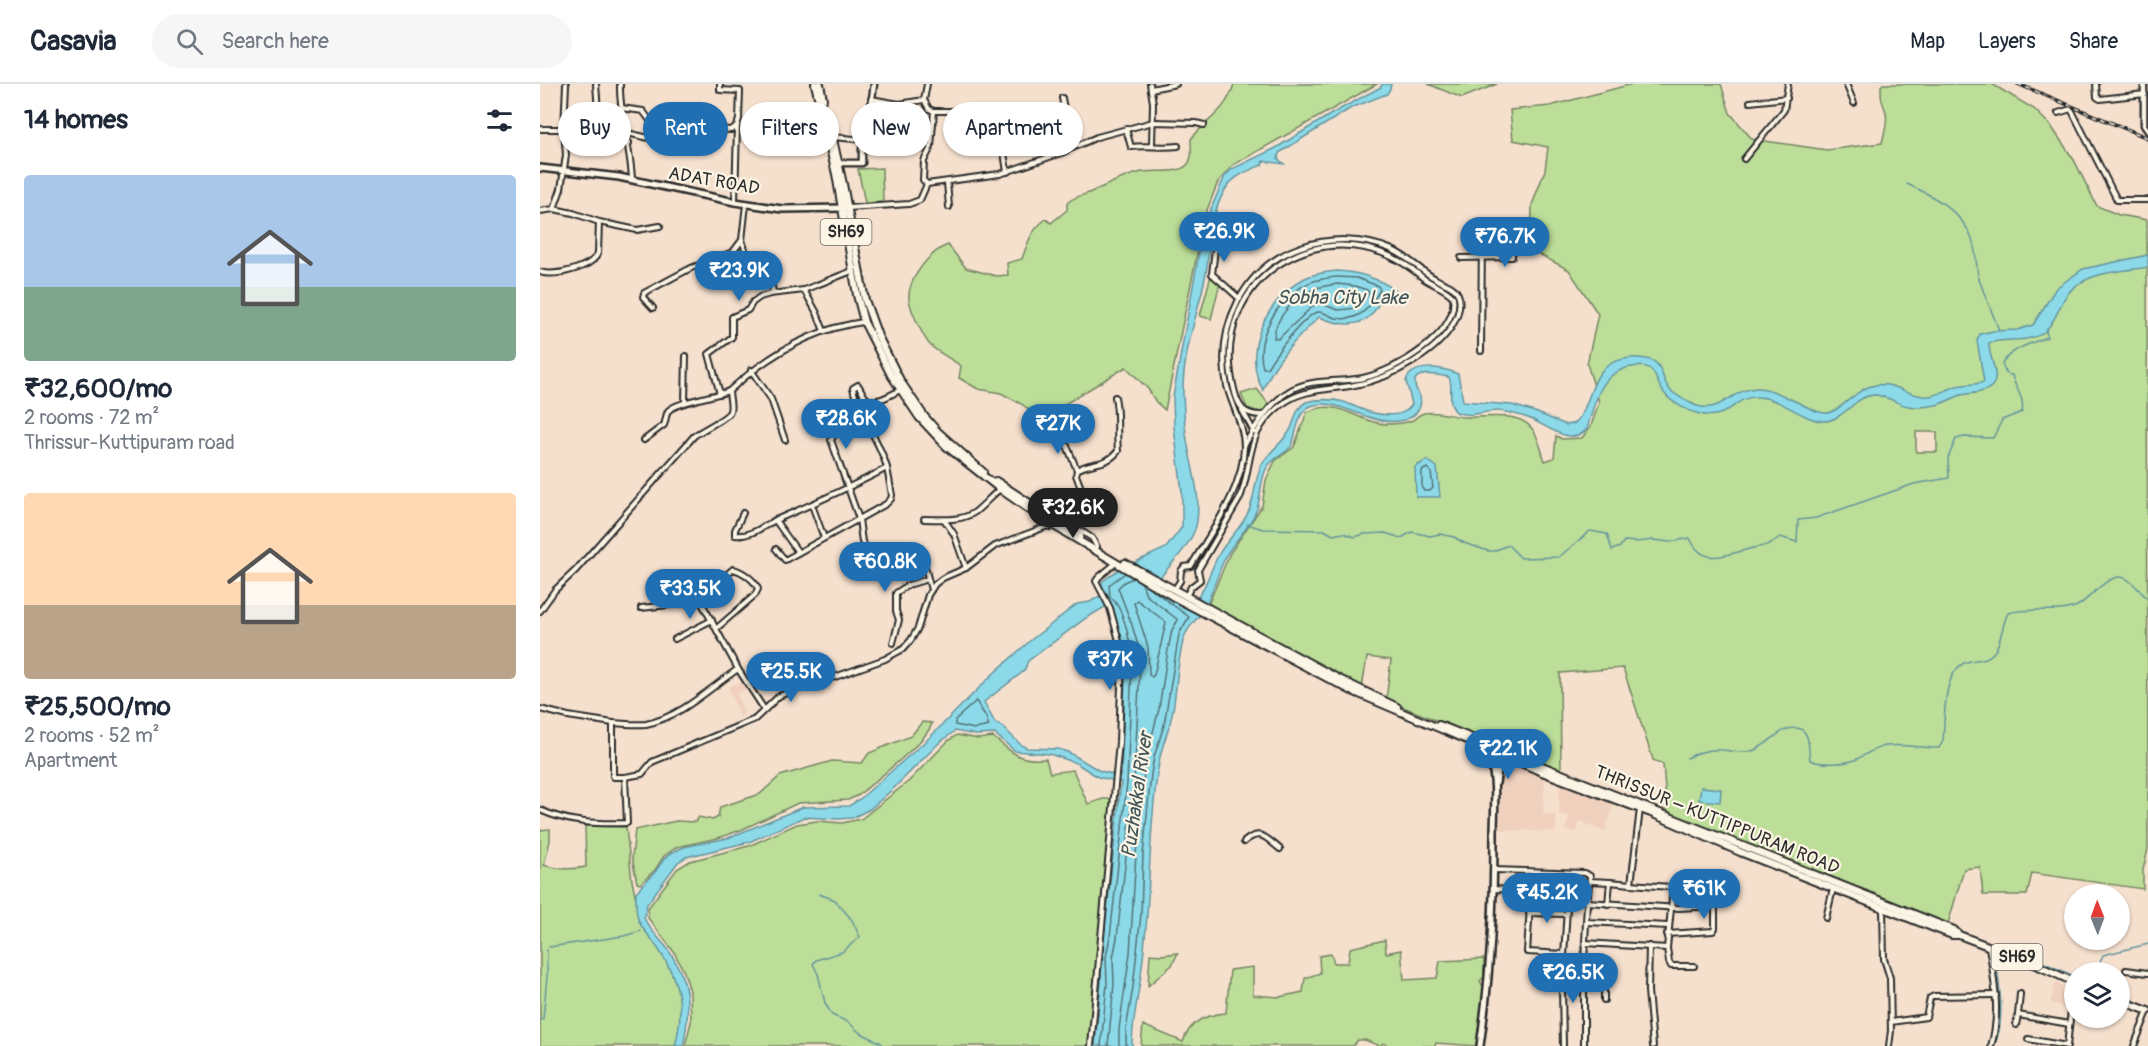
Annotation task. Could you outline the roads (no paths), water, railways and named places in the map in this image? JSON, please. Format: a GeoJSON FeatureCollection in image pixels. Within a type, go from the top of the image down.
{"type":"FeatureCollection","features":[{"type":"Feature","properties":{"kind":"main road","name":"SH69"},"geometry":{"type":"LineString","coordinates":[[815,84],[845,208],[856,295],[900,390],[932,432],[973,469],[1050,524],[1099,550]]}},
{"type":"Feature","properties":{"kind":"main road"},"geometry":{"type":"LineString","coordinates":[[820,84],[824,102]]}},
{"type":"Feature","properties":{"kind":"main road"},"geometry":{"type":"LineString","coordinates":[[836,156],[868,321],[901,381],[924,416],[967,459],[1001,485],[1099,550],[1187,600]]}},
{"type":"Feature","properties":{"kind":"main road","name":"ADAT ROAD"},"geometry":{"type":"LineString","coordinates":[[540,168],[632,180],[735,202],[792,210],[845,208]]}},
{"type":"Feature","properties":{"kind":"main road"},"geometry":{"type":"LineString","coordinates":[[1118,561],[1127,564],[1159,585]]}},
{"type":"Feature","properties":{"kind":"main road","name":"THRISSUR – KUTTIPPURAM ROAD"},"geometry":{"type":"LineString","coordinates":[[1159,585],[1174,590],[1220,619],[1371,698],[1481,746],[1640,809],[1740,852],[1883,908],[1989,946],[2064,978]]}},
{"type":"Feature","properties":{"kind":"main road","name":"THRISSUR – KUTTIPPURAM ROAD"},"geometry":{"type":"LineString","coordinates":[[1371,698],[1640,804],[1744,849],[1954,930],[1959,935]]}},
{"type":"Feature","properties":{"kind":"main road"},"geometry":{"type":"LineString","coordinates":[[1480,1046],[1487,998],[1494,870],[1494,793],[1490,758],[1481,746]]}},
{"type":"Feature","properties":{"kind":"main road"},"geometry":{"type":"LineString","coordinates":[[1494,793],[1497,768],[1501,761],[1508,757]]}},
{"type":"Feature","properties":{"kind":"main road"},"geometry":{"type":"LineString","coordinates":[[2130,1004],[2148,1011]]}},
{"type":"Feature","properties":{"kind":"street"},"geometry":{"type":"LineString","coordinates":[[565,102],[566,84]]}},
{"type":"Feature","properties":{"kind":"street"},"geometry":{"type":"LineString","coordinates":[[596,84],[598,102]]}},
{"type":"Feature","properties":{"kind":"street"},"geometry":{"type":"LineString","coordinates":[[620,84],[621,102]]}},
{"type":"Feature","properties":{"kind":"street"},"geometry":{"type":"LineString","coordinates":[[720,84],[720,90],[740,91],[735,202]]}},
{"type":"Feature","properties":{"kind":"street"},"geometry":{"type":"LineString","coordinates":[[871,102],[874,84]]}},
{"type":"Feature","properties":{"kind":"street"},"geometry":{"type":"LineString","coordinates":[[927,84],[924,100],[929,109],[943,111]]}},
{"type":"Feature","properties":{"kind":"street"},"geometry":{"type":"LineString","coordinates":[[1152,145],[1151,87],[1176,84]]}},
{"type":"Feature","properties":{"kind":"street"},"geometry":{"type":"LineString","coordinates":[[1744,159],[1784,111],[1788,84]]}},
{"type":"Feature","properties":{"kind":"street"},"geometry":{"type":"LineString","coordinates":[[1846,84],[1854,103]]}},
{"type":"Feature","properties":{"kind":"street"},"geometry":{"type":"LineString","coordinates":[[2096,84],[2097,97],[2100,99],[2146,92],[2144,124],[2148,131]]}},
{"type":"Feature","properties":{"kind":"street"},"geometry":{"type":"LineString","coordinates":[[1062,98],[1063,102]]}},
{"type":"Feature","properties":{"kind":"street"},"geometry":{"type":"LineString","coordinates":[[1750,102],[1787,98]]}},
{"type":"Feature","properties":{"kind":"street"},"geometry":{"type":"LineString","coordinates":[[871,99],[899,104],[924,100]]}},
{"type":"Feature","properties":{"kind":"street"},"geometry":{"type":"LineString","coordinates":[[2058,113],[2071,109],[2117,200],[2148,200]]}},
{"type":"Feature","properties":{"kind":"street"},"geometry":{"type":"LineString","coordinates":[[631,110],[644,111],[651,122],[659,125],[725,130],[737,126]]}},
{"type":"Feature","properties":{"kind":"street"},"geometry":{"type":"LineString","coordinates":[[927,184],[923,180],[924,162],[931,147],[934,111]]}},
{"type":"Feature","properties":{"kind":"street"},"geometry":{"type":"LineString","coordinates":[[1083,143],[1153,122],[1204,125]]}},
{"type":"Feature","properties":{"kind":"street"},"geometry":{"type":"LineString","coordinates":[[540,129],[558,129]]}},
{"type":"Feature","properties":{"kind":"street"},"geometry":{"type":"LineString","coordinates":[[1126,129],[1131,147],[1178,146]]}},
{"type":"Feature","properties":{"kind":"street"},"geometry":{"type":"LineString","coordinates":[[554,209],[561,189],[566,156]]}},
{"type":"Feature","properties":{"kind":"street"},"geometry":{"type":"LineString","coordinates":[[630,156],[632,180]]}},
{"type":"Feature","properties":{"kind":"street"},"geometry":{"type":"LineString","coordinates":[[838,163],[862,163],[863,156]]}},
{"type":"Feature","properties":{"kind":"street"},"geometry":{"type":"LineString","coordinates":[[1005,156],[1007,172]]}},
{"type":"Feature","properties":{"kind":"street"},"geometry":{"type":"LineString","coordinates":[[927,184],[1007,172],[1050,156]]}},
{"type":"Feature","properties":{"kind":"street"},"geometry":{"type":"LineString","coordinates":[[947,182],[949,207]]}},
{"type":"Feature","properties":{"kind":"street"},"geometry":{"type":"LineString","coordinates":[[845,208],[909,204],[920,200],[927,184]]}},
{"type":"Feature","properties":{"kind":"street"},"geometry":{"type":"LineString","coordinates":[[746,203],[742,240],[749,262],[768,260],[774,293]]}},
{"type":"Feature","properties":{"kind":"street"},"geometry":{"type":"LineString","coordinates":[[540,211],[554,209],[638,230],[660,226]]}},
{"type":"Feature","properties":{"kind":"street"},"geometry":{"type":"LineString","coordinates":[[540,272],[551,274],[563,272],[594,260],[598,253],[600,222]]}},
{"type":"Feature","properties":{"kind":"street"},"geometry":{"type":"LineString","coordinates":[[1218,224],[1212,274],[1240,299]]}},
{"type":"Feature","properties":{"kind":"street"},"geometry":{"type":"LineString","coordinates":[[1481,351],[1482,236]]}},
{"type":"Feature","properties":{"kind":"street"},"geometry":{"type":"LineString","coordinates":[[1461,258],[1512,257],[1513,237]]}},
{"type":"Feature","properties":{"kind":"street"},"geometry":{"type":"LineString","coordinates":[[652,308],[643,297],[644,293],[691,268],[733,252],[742,240]]}},
{"type":"Feature","properties":{"kind":"street"},"geometry":{"type":"LineString","coordinates":[[1187,600],[1191,586],[1200,580],[1198,570],[1245,486],[1251,446],[1255,436],[1274,411],[1293,398],[1317,390],[1355,385],[1393,373],[1418,358],[1436,344],[1454,323],[1459,308],[1459,299],[1455,289],[1407,258],[1381,246],[1360,241],[1327,241],[1293,250],[1278,258],[1252,280],[1228,325],[1224,354],[1230,395],[1241,425],[1244,447]]}},
{"type":"Feature","properties":{"kind":"street"},"geometry":{"type":"LineString","coordinates":[[1174,590],[1180,581],[1181,571],[1184,567],[1191,566],[1231,499],[1244,447],[1250,435],[1254,431],[1264,415],[1281,398],[1299,387],[1366,377],[1395,366],[1431,340],[1449,322],[1453,297],[1386,253],[1353,245],[1308,250],[1290,257],[1275,267],[1250,292],[1236,319],[1231,336],[1230,374],[1241,410],[1254,431],[1255,436]]}},
{"type":"Feature","properties":{"kind":"street"},"geometry":{"type":"LineString","coordinates":[[720,394],[709,357],[710,352],[732,337],[732,317],[748,310],[760,297],[804,290],[853,271]]}},
{"type":"Feature","properties":{"kind":"street"},"geometry":{"type":"LineString","coordinates":[[1425,280],[1429,274]]}},
{"type":"Feature","properties":{"kind":"street"},"geometry":{"type":"LineString","coordinates":[[804,290],[824,331]]}},
{"type":"Feature","properties":{"kind":"street"},"geometry":{"type":"LineString","coordinates":[[1453,306],[1459,308]]}},
{"type":"Feature","properties":{"kind":"street"},"geometry":{"type":"LineString","coordinates":[[644,440],[664,425],[669,410],[685,402],[729,391],[751,370],[789,345],[824,331],[868,321]]}},
{"type":"Feature","properties":{"kind":"street"},"geometry":{"type":"LineString","coordinates":[[1431,340],[1436,344]]}},
{"type":"Feature","properties":{"kind":"street"},"geometry":{"type":"LineString","coordinates":[[685,402],[686,356]]}},
{"type":"Feature","properties":{"kind":"street"},"geometry":{"type":"LineString","coordinates":[[751,370],[771,399],[785,440]]}},
{"type":"Feature","properties":{"kind":"street"},"geometry":{"type":"LineString","coordinates":[[1354,379],[1355,385]]}},
{"type":"Feature","properties":{"kind":"street"},"geometry":{"type":"LineString","coordinates":[[776,549],[785,560],[860,519],[891,499],[887,468],[879,443],[864,420],[853,392],[854,386],[858,385],[870,401],[900,390]]}},
{"type":"Feature","properties":{"kind":"street"},"geometry":{"type":"LineString","coordinates":[[540,611],[555,590],[576,570],[694,436],[727,416],[730,405],[729,391]]}},
{"type":"Feature","properties":{"kind":"street"},"geometry":{"type":"LineString","coordinates":[[1077,470],[1106,462],[1118,451],[1116,431],[1119,414],[1114,397]]}},
{"type":"Feature","properties":{"kind":"street"},"geometry":{"type":"LineString","coordinates":[[1241,410],[1248,414],[1264,415]]}},
{"type":"Feature","properties":{"kind":"street"},"geometry":{"type":"LineString","coordinates":[[864,420],[836,432],[831,440],[860,519],[862,542],[871,553]]}},
{"type":"Feature","properties":{"kind":"street"},"geometry":{"type":"LineString","coordinates":[[1241,425],[1250,435],[1255,436]]}},
{"type":"Feature","properties":{"kind":"street"},"geometry":{"type":"LineString","coordinates":[[1053,429],[1065,443],[1077,470],[1076,475],[1087,504],[1085,508],[1066,519],[1092,538],[1099,550]]}},
{"type":"Feature","properties":{"kind":"street"},"geometry":{"type":"LineString","coordinates":[[743,513],[735,535],[746,535],[756,531],[887,468]]}},
{"type":"Feature","properties":{"kind":"street"},"geometry":{"type":"LineString","coordinates":[[924,519],[945,520],[974,513],[1000,489]]}},
{"type":"Feature","properties":{"kind":"street"},"geometry":{"type":"LineString","coordinates":[[812,505],[824,538]]}},
{"type":"Feature","properties":{"kind":"street"},"geometry":{"type":"LineString","coordinates":[[775,520],[798,552]]}},
{"type":"Feature","properties":{"kind":"street"},"geometry":{"type":"LineString","coordinates":[[945,520],[954,534],[966,568]]}},
{"type":"Feature","properties":{"kind":"street"},"geometry":{"type":"LineString","coordinates":[[613,723],[613,776],[625,777],[642,774],[651,762],[755,719],[779,696],[885,659],[903,649],[918,628],[922,611],[931,591],[943,578],[966,568],[995,546],[1048,526],[1099,550]]}},
{"type":"Feature","properties":{"kind":"street"},"geometry":{"type":"LineString","coordinates":[[923,559],[931,591]]}},
{"type":"Feature","properties":{"kind":"street"},"geometry":{"type":"LineString","coordinates":[[1091,1046],[1119,742],[1122,658],[1110,608],[1096,581],[1118,561]]}},
{"type":"Feature","properties":{"kind":"street"},"geometry":{"type":"LineString","coordinates":[[640,608],[686,603],[733,569],[739,571],[756,584],[758,589],[755,595],[716,628]]}},
{"type":"Feature","properties":{"kind":"street"},"geometry":{"type":"LineString","coordinates":[[893,643],[899,620],[896,611],[896,593],[908,585],[928,579]]}},
{"type":"Feature","properties":{"kind":"street"},"geometry":{"type":"LineString","coordinates":[[698,596],[738,669],[764,709]]}},
{"type":"Feature","properties":{"kind":"street"},"geometry":{"type":"LineString","coordinates":[[675,639],[712,620]]}},
{"type":"Feature","properties":{"kind":"street"},"geometry":{"type":"LineString","coordinates":[[540,709],[613,723],[644,724],[681,709],[738,669]]}},
{"type":"Feature","properties":{"kind":"street"},"geometry":{"type":"LineString","coordinates":[[540,810],[569,820],[595,824],[627,823],[625,777]]}},
{"type":"Feature","properties":{"kind":"street"},"geometry":{"type":"LineString","coordinates":[[1631,884],[1640,809]]}},
{"type":"Feature","properties":{"kind":"street"},"geometry":{"type":"LineString","coordinates":[[1244,842],[1253,834],[1259,834],[1280,849]]}},
{"type":"Feature","properties":{"kind":"street"},"geometry":{"type":"LineString","coordinates":[[1494,870],[1589,874],[1584,962],[1584,1046]]}},
{"type":"Feature","properties":{"kind":"street"},"geometry":{"type":"LineString","coordinates":[[1590,881],[1670,887],[1673,893],[1667,934],[1669,962],[1671,966],[1694,966]]}},
{"type":"Feature","properties":{"kind":"street"},"geometry":{"type":"LineString","coordinates":[[1608,904],[1610,882]]}},
{"type":"Feature","properties":{"kind":"street"},"geometry":{"type":"LineString","coordinates":[[1826,918],[1834,888]]}},
{"type":"Feature","properties":{"kind":"street"},"geometry":{"type":"LineString","coordinates":[[1493,889],[1588,894]]}},
{"type":"Feature","properties":{"kind":"street"},"geometry":{"type":"LineString","coordinates":[[1531,891],[1527,952],[1564,954]]}},
{"type":"Feature","properties":{"kind":"street"},"geometry":{"type":"LineString","coordinates":[[1563,1046],[1564,954],[1568,893]]}},
{"type":"Feature","properties":{"kind":"street"},"geometry":{"type":"LineString","coordinates":[[1587,902],[1670,907],[1714,906],[1715,928],[1711,932],[1667,934]]}},
{"type":"Feature","properties":{"kind":"street"},"geometry":{"type":"LineString","coordinates":[[1883,908],[1884,959],[1890,978],[1889,1046]]}},
{"type":"Feature","properties":{"kind":"street"},"geometry":{"type":"LineString","coordinates":[[1529,913],[1566,914]]}},
{"type":"Feature","properties":{"kind":"street"},"geometry":{"type":"LineString","coordinates":[[1586,922],[1668,926]]}},
{"type":"Feature","properties":{"kind":"street"},"geometry":{"type":"LineString","coordinates":[[1585,943],[1667,948]]}},
{"type":"Feature","properties":{"kind":"street"},"geometry":{"type":"LineString","coordinates":[[1649,946],[1648,991],[1653,1046]]}},
{"type":"Feature","properties":{"kind":"street"},"geometry":{"type":"LineString","coordinates":[[1989,946],[1996,1021],[1991,1046]]}},
{"type":"Feature","properties":{"kind":"street"},"geometry":{"type":"LineString","coordinates":[[1584,962],[1604,964],[1604,1000]]}},
{"type":"Feature","properties":{"kind":"street"},"geometry":{"type":"LineString","coordinates":[[2130,971],[2148,973]]}},
{"type":"Feature","properties":{"kind":"street"},"geometry":{"type":"LineString","coordinates":[[1891,1022],[1926,1017],[1930,998],[1934,996],[1995,994]]}},
{"type":"Feature","properties":{"kind":"street"},"geometry":{"type":"LineString","coordinates":[[2016,1025],[2020,994]]}},
{"type":"Feature","properties":{"kind":"street"},"geometry":{"type":"LineString","coordinates":[[2134,1046],[2148,1011]]}},
{"type":"Feature","properties":{"kind":"street"},"geometry":{"type":"LineString","coordinates":[[2018,1016],[2064,1023]]}},
{"type":"Feature","properties":{"kind":"street"},"geometry":{"type":"LineString","coordinates":[[2028,1039],[2067,1046],[2069,1028]]}},
{"type":"Feature","properties":{"kind":"water","name":"Puzhakkal River"},"geometry":{"type":"Polygon","coordinates":[[[1382,84],[1391,84],[1387,94],[1351,108],[1279,153],[1278,159],[1284,164],[1263,161],[1262,165],[1237,178],[1228,185],[1220,200],[1213,222],[1205,278],[1187,351],[1183,380],[1185,423],[1197,490],[1197,521],[1186,546],[1155,584],[1187,608],[1198,596],[1219,554],[1247,514],[1262,464],[1289,432],[1297,412],[1306,402],[1335,400],[1374,413],[1396,414],[1408,409],[1412,404],[1406,381],[1409,375],[1429,368],[1458,374],[1463,401],[1512,405],[1566,425],[1575,423],[1580,417],[1599,374],[1605,367],[1613,362],[1637,358],[1655,362],[1670,390],[1697,406],[1720,404],[1739,393],[1756,388],[1774,392],[1814,410],[1828,413],[1839,408],[1861,391],[1875,385],[1888,385],[1927,396],[1936,395],[1957,386],[1984,382],[1977,340],[1980,334],[2017,330],[2033,325],[2056,288],[2083,269],[2148,255],[2148,267],[2103,274],[2082,282],[2066,296],[2048,329],[2038,336],[1989,343],[1995,374],[1991,387],[1933,406],[1908,406],[1883,396],[1874,395],[1860,400],[1836,418],[1822,421],[1807,417],[1776,401],[1750,397],[1725,412],[1710,415],[1695,413],[1668,398],[1651,369],[1640,366],[1620,370],[1605,382],[1596,400],[1587,429],[1573,436],[1558,433],[1528,418],[1508,412],[1461,414],[1456,412],[1451,404],[1449,377],[1434,375],[1422,375],[1415,380],[1421,401],[1419,409],[1414,415],[1404,420],[1378,420],[1328,404],[1317,404],[1307,408],[1299,419],[1292,445],[1272,461],[1266,469],[1254,515],[1227,554],[1206,605],[1184,638],[1178,665],[1173,710],[1160,755],[1156,781],[1145,943],[1132,1046],[1095,1046],[1101,983],[1100,957],[1121,782],[1098,777],[1076,763],[1049,754],[1015,751],[995,734],[976,735],[955,731],[939,743],[870,809],[852,818],[804,817],[749,842],[686,857],[678,862],[647,904],[644,918],[675,960],[687,995],[687,1020],[683,1046],[675,1046],[680,1019],[676,984],[666,962],[640,924],[636,892],[664,859],[684,847],[728,838],[803,807],[849,806],[860,799],[929,738],[993,674],[1031,640],[1077,604],[1090,602],[1105,593],[1101,585],[1103,581],[1118,570],[1166,548],[1182,527],[1182,492],[1174,427],[1173,397],[1204,225],[1225,176],[1232,169],[1276,148],[1381,87],[1382,84]],[[1110,604],[1086,618],[1028,661],[1024,671],[984,702],[995,723],[1003,727],[1021,745],[1027,748],[1059,749],[1100,771],[1121,776],[1126,652],[1110,604]]]}},
{"type":"Feature","properties":{"kind":"water","name":"Sobha City Lake"},"geometry":{"type":"Polygon","coordinates":[[[1337,271],[1368,276],[1397,291],[1387,292],[1370,316],[1359,322],[1338,323],[1319,317],[1280,360],[1263,390],[1257,375],[1256,342],[1269,312],[1280,298],[1305,278],[1337,271]]]}},
{"type":"Feature","properties":{"kind":"water"},"geometry":{"type":"Polygon","coordinates":[[[1427,460],[1437,467],[1440,497],[1416,497],[1415,467],[1427,460]]]}},
{"type":"Feature","properties":{"kind":"water"},"geometry":{"type":"Polygon","coordinates":[[[1701,787],[1721,789],[1720,802],[1699,800],[1701,787]]]}},
{"type":"Feature","properties":{"kind":"waterway"},"geometry":{"type":"LineString","coordinates":[[1907,184],[1945,205],[1954,212],[1967,229],[1973,243],[1980,282],[1999,331]]}},
{"type":"Feature","properties":{"kind":"waterway"},"geometry":{"type":"LineString","coordinates":[[1247,524],[1263,529],[1324,530],[1333,535],[1343,533],[1355,537],[1385,533],[1401,538],[1412,532],[1430,536],[1440,534],[1454,537],[1488,551],[1508,545],[1521,558],[1559,557],[1590,531],[1607,534],[1612,550],[1620,547],[1624,541],[1670,542],[1690,538],[1701,553],[1715,557],[1764,546],[1780,537],[1797,542],[1798,520],[1816,518],[1914,484],[1949,478],[1948,458],[1956,439],[1993,438],[2002,420],[2022,412],[2021,397],[2012,375],[2006,374],[2002,364],[2016,350],[2047,337],[2046,329]]}},
{"type":"Feature","properties":{"kind":"waterway"},"geometry":{"type":"LineString","coordinates":[[1687,758],[1710,750],[1751,751],[1791,728],[1805,732],[1810,760],[1820,763],[1853,761],[1886,746],[1939,748],[1943,741],[1946,698],[1952,677],[1964,663],[1984,659],[1994,652],[2008,613],[2025,610],[2069,609],[2077,606],[2108,581],[2119,577],[2131,582],[2148,599]]}},
{"type":"Feature","properties":{"kind":"waterway"},"geometry":{"type":"LineString","coordinates":[[819,894],[835,900],[852,920],[860,937],[842,952],[816,960],[813,964],[818,974],[825,1003],[832,1015],[848,1022],[859,1032],[884,1046]]}},
{"type":"Feature","properties":{"kind":"waterway"},"geometry":{"type":"LineString","coordinates":[[549,947],[624,936],[641,931]]}},
{"type":"Feature","properties":{"kind":"waterway"},"geometry":{"type":"LineString","coordinates":[[1998,947],[1999,943],[2064,972]]}},
{"type":"Feature","properties":{"kind":"waterway"},"geometry":{"type":"LineString","coordinates":[[2100,962],[2103,955],[2148,944]]}},
{"type":"Feature","properties":{"kind":"waterway"},"geometry":{"type":"LineString","coordinates":[[540,1020],[543,1019],[547,950]]}},
{"type":"Feature","properties":{"kind":"waterway"},"geometry":{"type":"LineString","coordinates":[[1994,1046],[1998,1037],[2001,1015],[1997,953]]}},
{"type":"Feature","properties":{"kind":"railway"},"geometry":{"type":"LineString","coordinates":[[2018,84],[2148,138]]}}]}
